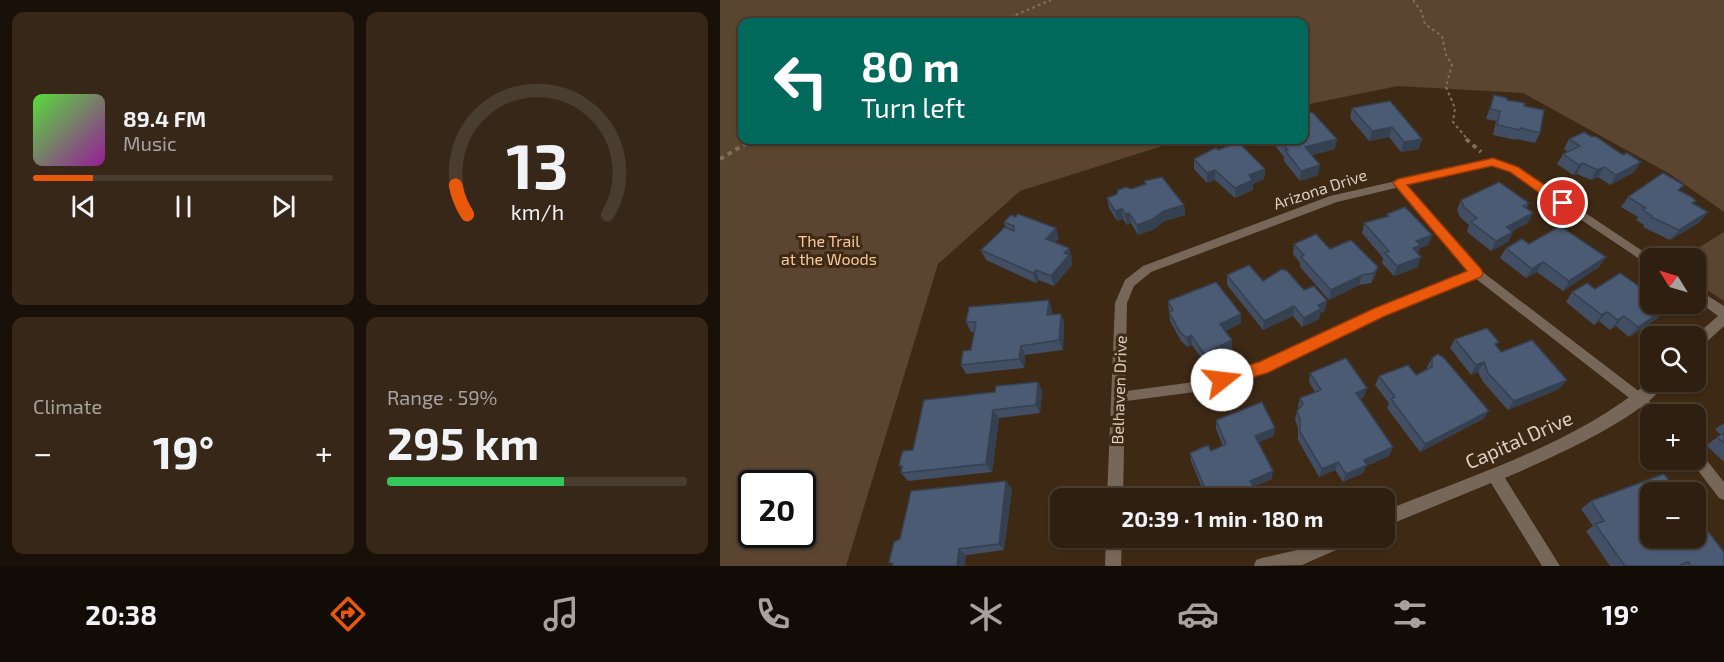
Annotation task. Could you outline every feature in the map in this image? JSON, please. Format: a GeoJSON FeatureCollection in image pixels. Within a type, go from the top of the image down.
{"type":"FeatureCollection","features":[{"type":"Feature","properties":{"kind":"street"},"geometry":{"type":"LineString","coordinates":[[1493,162],[1514,170],[1640,255]]}},
{"type":"Feature","properties":{"kind":"street","name":"Arizona Drive"},"geometry":{"type":"LineString","coordinates":[[1129,283],[1147,270],[1194,250],[1334,199],[1493,162]]}},
{"type":"Feature","properties":{"kind":"street","name":"Belhaven Drive"},"geometry":{"type":"LineString","coordinates":[[1115,488],[1121,303],[1129,283]]}},
{"type":"Feature","properties":{"kind":"street"},"geometry":{"type":"LineString","coordinates":[[1706,301],[1724,313]]}},
{"type":"Feature","properties":{"kind":"street"},"geometry":{"type":"LineString","coordinates":[[1706,334],[1724,318]]}},
{"type":"Feature","properties":{"kind":"street","name":"Capital Drive"},"geometry":{"type":"LineString","coordinates":[[1395,515],[1495,476],[1595,429],[1641,400],[1649,392]]}},
{"type":"Feature","properties":{"kind":"street"},"geometry":{"type":"LineString","coordinates":[[1495,476],[1552,566]]}},
{"type":"Feature","properties":{"kind":"street"},"geometry":{"type":"LineString","coordinates":[[1113,566],[1114,548]]}},
{"type":"Feature","properties":{"kind":"street"},"geometry":{"type":"LineString","coordinates":[[1262,566],[1303,562],[1327,548]]}},
{"type":"Feature","properties":{"kind":"lane"},"geometry":{"type":"LineString","coordinates":[[1398,183],[1476,273],[1645,404]]}},
{"type":"Feature","properties":{"kind":"lane"},"geometry":{"type":"LineString","coordinates":[[1119,397],[1202,386],[1262,368],[1397,305],[1476,273]]}},
{"type":"Feature","properties":{"kind":"lane"},"geometry":{"type":"LineString","coordinates":[[1706,470],[1724,493]]}},
{"type":"Feature","properties":{"kind":"path"},"geometry":{"type":"LineString","coordinates":[[1008,18],[1051,0]]}},
{"type":"Feature","properties":{"kind":"path"},"geometry":{"type":"LineString","coordinates":[[1413,0],[1421,11],[1425,24],[1442,36],[1446,55],[1452,64],[1446,87],[1455,108],[1453,122],[1456,129],[1493,162]]}},
{"type":"Feature","properties":{"kind":"path"},"geometry":{"type":"LineString","coordinates":[[720,159],[745,144]]}},
{"type":"Feature","properties":{"kind":"green space","name":"The Trail at the Woods"},"geometry":{"type":"Polygon","coordinates":[[[720,0],[1724,0],[1724,212],[1670,174],[1523,93],[1398,86],[1308,104],[1308,18],[738,18],[738,144],[1168,144],[1020,191],[938,264],[846,566],[720,566],[720,0]]]}},
{"type":"Feature","properties":{"kind":"green space"},"geometry":{"type":"Polygon","coordinates":[[[1724,232],[1724,301],[1706,289],[1706,248],[1698,248],[1724,232]]]}},
{"type":"Feature","properties":{"kind":"building"},"geometry":{"type":"Polygon","coordinates":[[[1494,95],[1525,103],[1524,106],[1544,110],[1540,133],[1497,125],[1500,111],[1490,109],[1494,95]]]}},
{"type":"Feature","properties":{"kind":"building"},"geometry":{"type":"Polygon","coordinates":[[[1390,101],[1422,139],[1404,142],[1392,127],[1372,131],[1352,108],[1390,101]]]}},
{"type":"Feature","properties":{"kind":"building"},"geometry":{"type":"Polygon","coordinates":[[[1312,112],[1337,139],[1305,147],[1320,165],[1301,171],[1283,144],[1308,144],[1308,113],[1312,112]]]}},
{"type":"Feature","properties":{"kind":"building"},"geometry":{"type":"Polygon","coordinates":[[[1584,132],[1592,137],[1595,136],[1623,155],[1627,153],[1641,162],[1616,175],[1604,167],[1597,170],[1583,163],[1579,165],[1563,154],[1580,146],[1569,139],[1584,132]]]}},
{"type":"Feature","properties":{"kind":"building"},"geometry":{"type":"Polygon","coordinates":[[[1233,144],[1240,144],[1265,169],[1249,175],[1253,180],[1235,188],[1215,170],[1207,173],[1194,159],[1216,148],[1218,150],[1233,144]]]}},
{"type":"Feature","properties":{"kind":"building"},"geometry":{"type":"Polygon","coordinates":[[[1663,173],[1684,185],[1678,190],[1692,197],[1696,201],[1692,203],[1708,212],[1679,230],[1651,217],[1643,210],[1646,208],[1628,197],[1663,173]]]}},
{"type":"Feature","properties":{"kind":"building"},"geometry":{"type":"Polygon","coordinates":[[[1162,177],[1184,205],[1164,211],[1151,220],[1137,225],[1129,213],[1125,214],[1122,209],[1115,211],[1107,198],[1117,194],[1118,190],[1126,187],[1131,189],[1146,184],[1144,181],[1162,177]]]}},
{"type":"Feature","properties":{"kind":"building"},"geometry":{"type":"Polygon","coordinates":[[[1499,182],[1529,203],[1523,206],[1533,213],[1506,227],[1513,232],[1496,241],[1471,222],[1477,218],[1464,207],[1461,200],[1499,182]]]}},
{"type":"Feature","properties":{"kind":"building"},"geometry":{"type":"Polygon","coordinates":[[[1405,207],[1432,235],[1416,241],[1421,245],[1413,248],[1421,257],[1397,266],[1385,253],[1389,251],[1364,223],[1389,216],[1387,214],[1405,207]]]}},
{"type":"Feature","properties":{"kind":"building"},"geometry":{"type":"Polygon","coordinates":[[[1018,214],[1056,228],[1046,239],[1069,248],[1064,253],[1069,255],[1051,276],[1036,270],[1033,273],[981,250],[1005,227],[1014,231],[1014,226],[1004,222],[1011,215],[1015,217],[1018,214]]]}},
{"type":"Feature","properties":{"kind":"building"},"geometry":{"type":"Polygon","coordinates":[[[1560,226],[1606,257],[1569,281],[1543,262],[1532,269],[1506,248],[1522,239],[1529,244],[1560,226]]]}},
{"type":"Feature","properties":{"kind":"building"},"geometry":{"type":"Polygon","coordinates":[[[1316,234],[1330,249],[1351,240],[1378,267],[1374,273],[1362,275],[1331,290],[1301,257],[1304,255],[1294,244],[1316,234]]]}},
{"type":"Feature","properties":{"kind":"building"},"geometry":{"type":"Polygon","coordinates":[[[1249,265],[1263,281],[1282,269],[1287,271],[1304,290],[1314,286],[1327,301],[1318,305],[1321,309],[1304,318],[1294,306],[1264,321],[1227,275],[1249,265]]]}},
{"type":"Feature","properties":{"kind":"building"},"geometry":{"type":"Polygon","coordinates":[[[1620,273],[1640,287],[1640,314],[1658,314],[1638,327],[1624,316],[1618,320],[1607,312],[1602,315],[1572,292],[1587,283],[1595,289],[1620,273]]]}},
{"type":"Feature","properties":{"kind":"building"},"geometry":{"type":"Polygon","coordinates":[[[1216,282],[1241,314],[1220,324],[1232,340],[1204,354],[1191,335],[1187,338],[1180,332],[1169,312],[1173,310],[1168,301],[1216,282]]]}},
{"type":"Feature","properties":{"kind":"building"},"geometry":{"type":"Polygon","coordinates":[[[1049,300],[1047,315],[1061,314],[1059,340],[1021,346],[1019,359],[961,365],[963,351],[971,350],[976,322],[966,322],[969,307],[1049,300]]]}},
{"type":"Feature","properties":{"kind":"building"},"geometry":{"type":"Polygon","coordinates":[[[1487,328],[1499,342],[1495,344],[1501,352],[1532,340],[1567,380],[1514,401],[1488,373],[1484,362],[1476,365],[1455,339],[1487,328]]]}},
{"type":"Feature","properties":{"kind":"building"},"geometry":{"type":"Polygon","coordinates":[[[1438,354],[1444,358],[1489,411],[1425,444],[1391,399],[1395,397],[1379,376],[1408,365],[1416,375],[1432,367],[1432,358],[1438,354]]]}},
{"type":"Feature","properties":{"kind":"building"},"geometry":{"type":"Polygon","coordinates":[[[1346,358],[1367,388],[1356,393],[1393,447],[1364,460],[1367,465],[1346,474],[1338,462],[1322,469],[1300,432],[1300,419],[1297,411],[1303,404],[1300,398],[1321,390],[1310,373],[1346,358]]]}},
{"type":"Feature","properties":{"kind":"building"},"geometry":{"type":"Polygon","coordinates":[[[1038,382],[1036,405],[993,410],[986,464],[901,473],[900,460],[903,451],[913,450],[924,400],[995,392],[996,386],[1038,382]]]}},
{"type":"Feature","properties":{"kind":"building"},"geometry":{"type":"Polygon","coordinates":[[[1262,402],[1275,428],[1255,436],[1273,471],[1250,481],[1253,486],[1249,488],[1205,488],[1190,453],[1208,445],[1211,451],[1226,444],[1216,420],[1262,402]]]}},
{"type":"Feature","properties":{"kind":"building"},"geometry":{"type":"Polygon","coordinates":[[[1724,433],[1724,443],[1717,437],[1724,433]]]}},
{"type":"Feature","properties":{"kind":"building"},"geometry":{"type":"Polygon","coordinates":[[[1664,474],[1670,482],[1642,482],[1664,474]]]}},
{"type":"Feature","properties":{"kind":"building"},"geometry":{"type":"Polygon","coordinates":[[[1006,481],[999,544],[959,549],[957,566],[892,566],[893,564],[889,562],[894,542],[900,539],[911,491],[1006,481]]]}},
{"type":"Feature","properties":{"kind":"building"},"geometry":{"type":"Polygon","coordinates":[[[1640,483],[1640,548],[1706,548],[1706,529],[1724,552],[1724,566],[1691,566],[1688,562],[1678,566],[1625,566],[1595,524],[1604,521],[1591,501],[1640,483]]]}},
{"type":"Feature","properties":{"kind":"route"},"geometry":{"type":"LineString","coordinates":[[1222,380],[1262,368],[1380,312],[1476,273],[1398,183],[1493,162],[1514,170],[1563,203]]}}]}
